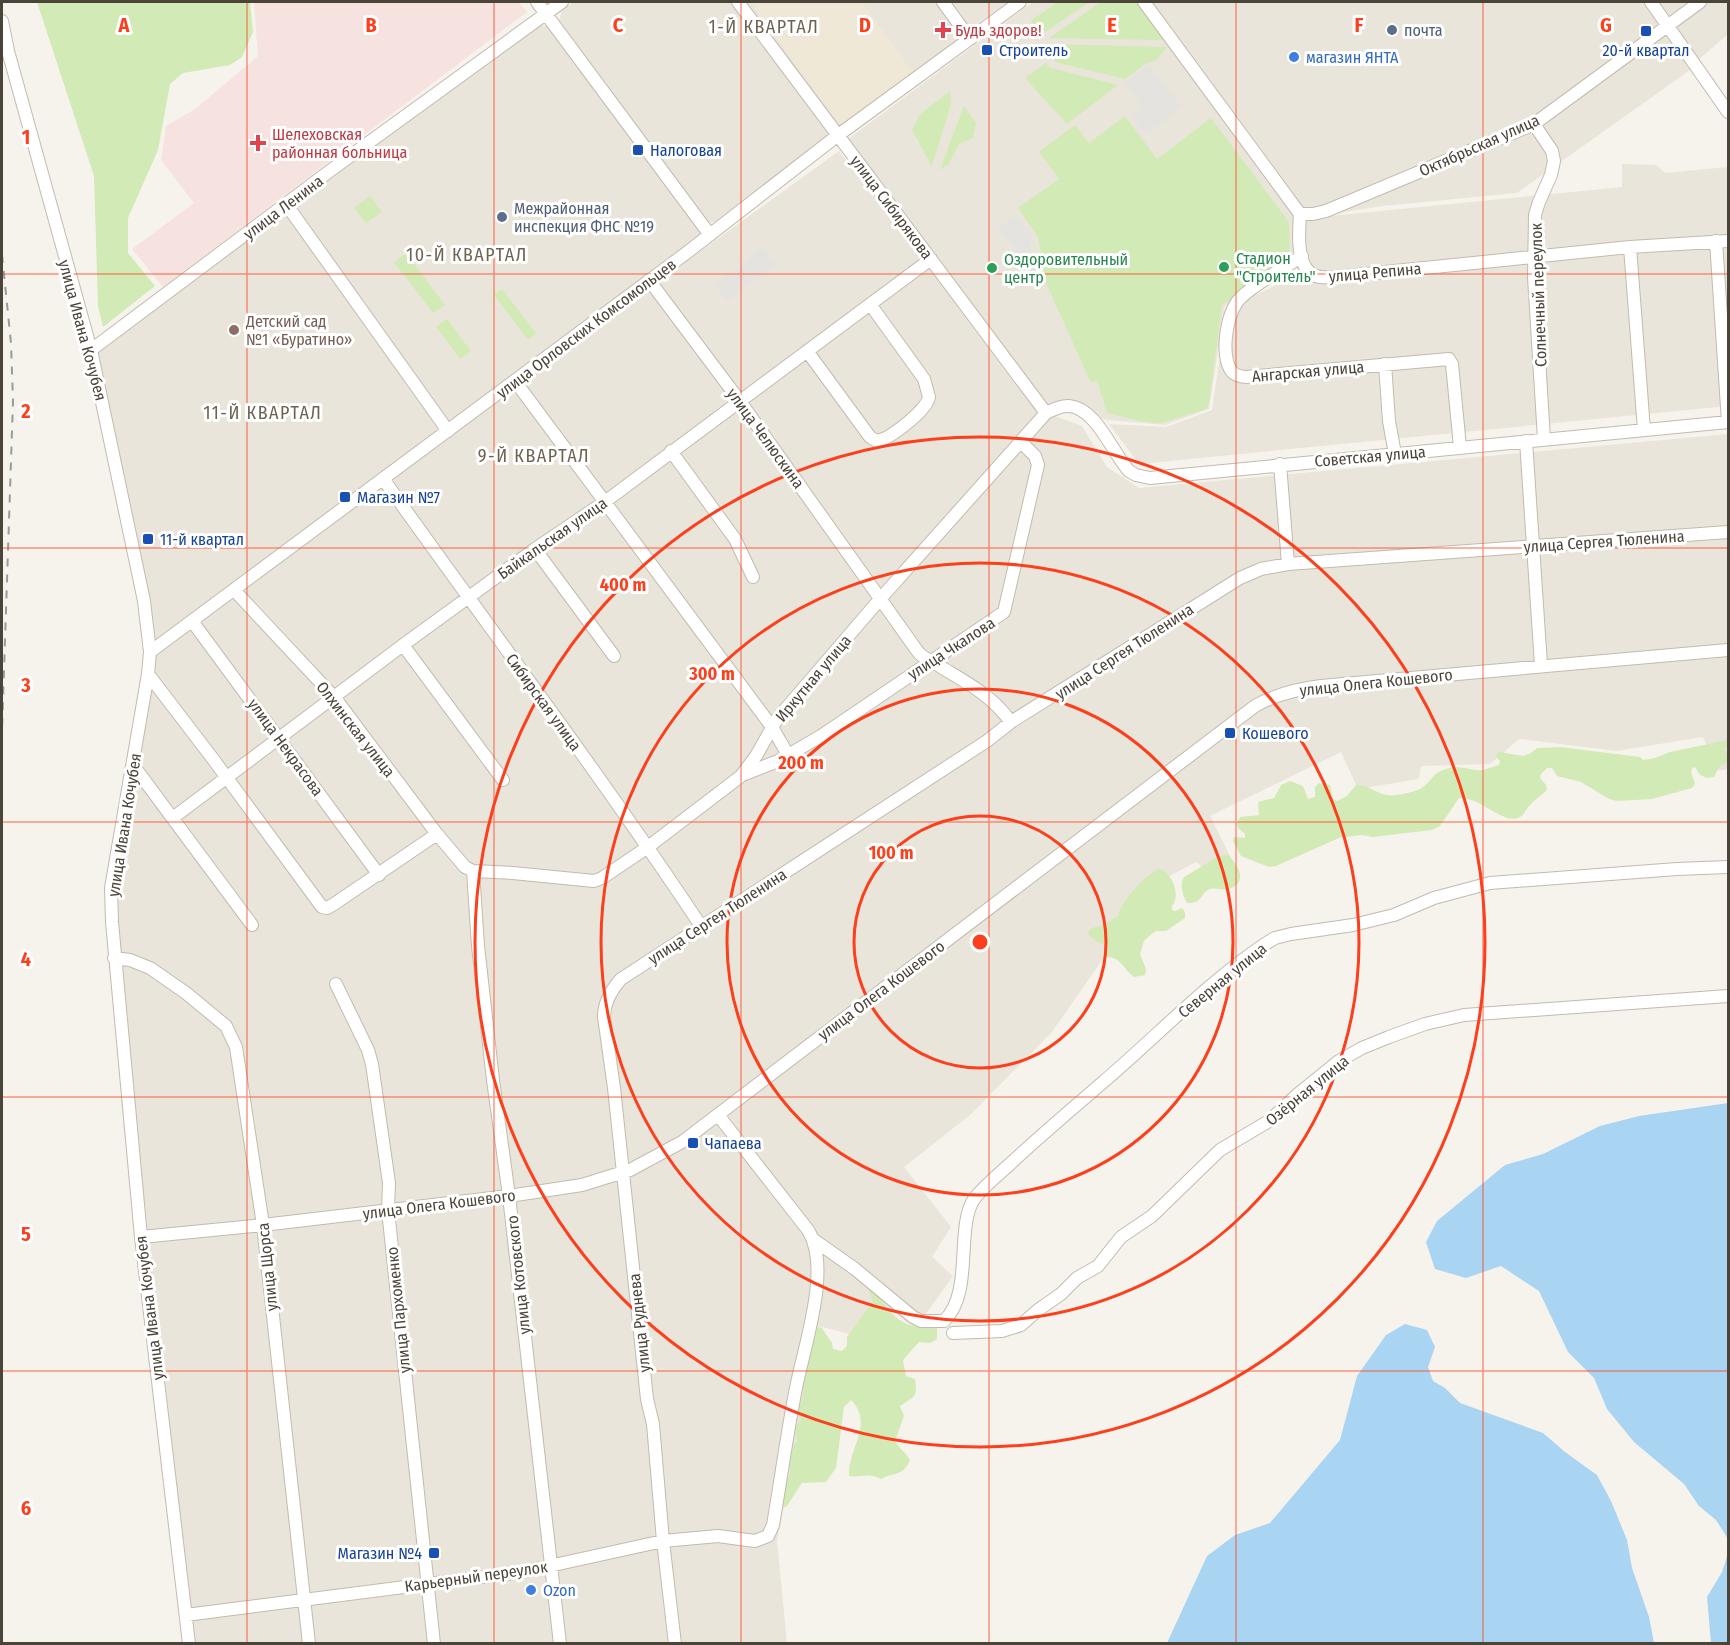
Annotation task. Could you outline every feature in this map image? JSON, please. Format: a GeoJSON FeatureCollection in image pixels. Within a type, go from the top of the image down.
{"type":"FeatureCollection","features":[{"type":"Feature","properties":{"kind":"street"},"geometry":{"type":"LineString","coordinates":[[537,2],[710,235]]}},
{"type":"Feature","properties":{"kind":"street","name":"улица Ленина"},"geometry":{"type":"LineString","coordinates":[[91,350],[562,2]]}},
{"type":"Feature","properties":{"kind":"street","name":"улица Сибирякова"},"geometry":{"type":"LineString","coordinates":[[738,2],[1046,413]]}},
{"type":"Feature","properties":{"kind":"street"},"geometry":{"type":"LineString","coordinates":[[943,2],[970,39]]}},
{"type":"Feature","properties":{"kind":"street","name":"улица Орловских Комсомольцев"},"geometry":{"type":"LineString","coordinates":[[150,652],[384,480],[710,235],[837,136],[1020,2]]}},
{"type":"Feature","properties":{"kind":"street"},"geometry":{"type":"LineString","coordinates":[[1144,2],[1300,214],[1299,232],[1302,256]]}},
{"type":"Feature","properties":{"kind":"street"},"geometry":{"type":"LineString","coordinates":[[1651,2],[1728,111]]}},
{"type":"Feature","properties":{"kind":"street","name":"Октябрьская улица"},"geometry":{"type":"LineString","coordinates":[[1300,214],[1312,214],[1326,210],[1534,124],[1700,2]]}},
{"type":"Feature","properties":{"kind":"street","name":"улица Ивана Кочубея"},"geometry":{"type":"LineString","coordinates":[[2,21],[8,51],[91,350],[144,601],[150,652],[111,888],[114,958],[141,1237],[189,1644]]}},
{"type":"Feature","properties":{"kind":"street","name":"Солнечный переулок"},"geometry":{"type":"LineString","coordinates":[[1534,124],[1552,151],[1554,161],[1536,215],[1534,277],[1544,439]]}},
{"type":"Feature","properties":{"kind":"street"},"geometry":{"type":"LineString","coordinates":[[286,204],[448,431]]}},
{"type":"Feature","properties":{"kind":"street"},"geometry":{"type":"LineString","coordinates":[[1722,241],[1728,422]]}},
{"type":"Feature","properties":{"kind":"street","name":"улица Репина"},"geometry":{"type":"LineString","coordinates":[[1302,256],[1310,273],[1321,277],[1630,246],[1722,241]]}},
{"type":"Feature","properties":{"kind":"street"},"geometry":{"type":"LineString","coordinates":[[1630,246],[1644,430]]}},
{"type":"Feature","properties":{"kind":"street","name":"Ангарская улица"},"geometry":{"type":"LineString","coordinates":[[1302,256],[1246,293],[1237,303],[1229,322],[1226,338],[1227,358],[1231,371],[1238,376],[1246,377],[1450,360],[1460,447]]}},
{"type":"Feature","properties":{"kind":"street","name":"Байкальская улица"},"geometry":{"type":"LineString","coordinates":[[174,817],[403,645],[535,549],[606,501],[930,259]]}},
{"type":"Feature","properties":{"kind":"street","name":"улица Челюскина"},"geometry":{"type":"LineString","coordinates":[[649,280],[739,400],[918,652],[923,658],[982,691],[997,703],[1011,722]]}},
{"type":"Feature","properties":{"kind":"street"},"geometry":{"type":"LineString","coordinates":[[807,351],[870,437],[877,441],[885,439],[921,411],[929,397],[924,379],[870,304]]}},
{"type":"Feature","properties":{"kind":"street"},"geometry":{"type":"LineString","coordinates":[[1385,364],[1389,421],[1395,454]]}},
{"type":"Feature","properties":{"kind":"street"},"geometry":{"type":"LineString","coordinates":[[515,381],[772,727],[788,755]]}},
{"type":"Feature","properties":{"kind":"street","name":"Советская улица"},"geometry":{"type":"LineString","coordinates":[[1046,413],[1068,406],[1078,409],[1090,416],[1125,466],[1138,476],[1158,478],[1280,464],[1728,422]]}},
{"type":"Feature","properties":{"kind":"street","name":"Иркутная улица"},"geometry":{"type":"LineString","coordinates":[[472,871],[594,881],[648,847],[741,776],[756,756],[777,719],[1046,413]]}},
{"type":"Feature","properties":{"kind":"street"},"geometry":{"type":"LineString","coordinates":[[1526,441],[1541,665]]}},
{"type":"Feature","properties":{"kind":"street","name":"улица Чкалова"},"geometry":{"type":"LineString","coordinates":[[741,776],[773,764],[821,736],[999,617],[1006,609],[1038,465],[1037,458],[1021,442]]}},
{"type":"Feature","properties":{"kind":"street"},"geometry":{"type":"LineString","coordinates":[[671,451],[735,539],[753,577]]}},
{"type":"Feature","properties":{"kind":"street"},"geometry":{"type":"LineString","coordinates":[[1280,464],[1288,564]]}},
{"type":"Feature","properties":{"kind":"street","name":"Сибирская улица"},"geometry":{"type":"LineString","coordinates":[[384,480],[648,847],[701,926]]}},
{"type":"Feature","properties":{"kind":"street","name":"улица Сергея Тюленина"},"geometry":{"type":"LineString","coordinates":[[606,1002],[621,979],[701,926],[948,767],[1011,722],[1246,575],[1260,569],[1288,564],[1728,532]]}},
{"type":"Feature","properties":{"kind":"street"},"geometry":{"type":"LineString","coordinates":[[535,549],[614,656]]}},
{"type":"Feature","properties":{"kind":"street","name":"Олхинская улица"},"geometry":{"type":"LineString","coordinates":[[234,590],[335,698],[437,834],[465,867],[472,871]]}},
{"type":"Feature","properties":{"kind":"street","name":"улица Некрасова"},"geometry":{"type":"LineString","coordinates":[[192,621],[379,875]]}},
{"type":"Feature","properties":{"kind":"street"},"geometry":{"type":"LineString","coordinates":[[403,645],[503,780]]}},
{"type":"Feature","properties":{"kind":"street","name":"улица Олега Кошевого"},"geometry":{"type":"LineString","coordinates":[[141,1237],[509,1196],[582,1185],[622,1173],[672,1149],[1092,829],[1267,699],[1293,690],[1321,686],[1728,650]]}},
{"type":"Feature","properties":{"kind":"street"},"geometry":{"type":"LineString","coordinates":[[148,674],[293,866],[317,903],[324,908],[379,875],[437,834]]}},
{"type":"Feature","properties":{"kind":"street"},"geometry":{"type":"LineString","coordinates":[[133,765],[174,817],[252,925]]}},
{"type":"Feature","properties":{"kind":"street","name":"Северная улица"},"geometry":{"type":"LineString","coordinates":[[814,1240],[855,1269],[912,1317],[921,1321],[944,1321],[958,1292],[968,1213],[979,1192],[1047,1129],[1191,1004],[1275,938],[1353,925],[1394,915],[1445,895],[1490,884],[1677,868],[1728,867]]}},
{"type":"Feature","properties":{"kind":"street","name":"улица Котовского"},"geometry":{"type":"LineString","coordinates":[[472,871],[493,1080],[509,1196],[560,1644]]}},
{"type":"Feature","properties":{"kind":"street","name":"улица Щорса"},"geometry":{"type":"LineString","coordinates":[[114,958],[129,960],[150,968],[219,1019],[230,1033],[238,1056],[242,1098],[263,1225],[309,1644]]}},
{"type":"Feature","properties":{"kind":"street","name":"улица Пархоменко"},"geometry":{"type":"LineString","coordinates":[[336,984],[368,1050],[372,1064],[389,1183],[388,1210],[434,1644]]}},
{"type":"Feature","properties":{"kind":"street","name":"Озёрная улица"},"geometry":{"type":"LineString","coordinates":[[953,1333],[1002,1331],[1021,1325],[1061,1294],[1077,1278],[1098,1266],[1126,1233],[1152,1216],[1220,1150],[1269,1121],[1325,1071],[1362,1048],[1425,1024],[1464,1015],[1728,996]]}},
{"type":"Feature","properties":{"kind":"street","name":"улица Руднева"},"geometry":{"type":"LineString","coordinates":[[606,1002],[605,1025],[648,1399],[653,1424],[675,1644]]}},
{"type":"Feature","properties":{"kind":"street"},"geometry":{"type":"LineString","coordinates":[[718,1115],[814,1240]]}},
{"type":"Feature","properties":{"kind":"street","name":"Карьерный переулок"},"geometry":{"type":"LineString","coordinates":[[186,1615],[522,1572],[663,1541],[703,1537],[729,1537],[751,1541],[765,1538],[770,1534],[773,1525],[796,1386],[812,1323],[817,1270],[814,1240]]}},
{"type":"Feature","properties":{"kind":"shaded area","name":"Шелеховская районная больница"},"geometry":{"type":"Polygon","coordinates":[[[254,2],[519,2],[527,12],[163,287],[132,249],[194,203],[161,160],[166,126],[195,109],[258,56],[254,2]]]}},
{"type":"Feature","properties":{"kind":"shaded area","name":"1-Й КВАРТАЛ"},"geometry":{"type":"Polygon","coordinates":[[[573,2],[940,2],[961,30],[959,41],[718,221],[709,223],[559,20],[562,10],[573,2]]]}},
{"type":"Feature","properties":{"kind":"shaded area"},"geometry":{"type":"Polygon","coordinates":[[[763,2],[862,2],[914,74],[842,127],[754,8],[763,2]]]}},
{"type":"Feature","properties":{"kind":"shaded area"},"geometry":{"type":"Polygon","coordinates":[[[950,2],[1008,2],[975,25],[965,23],[950,2]]]}},
{"type":"Feature","properties":{"kind":"shaded area"},"geometry":{"type":"Polygon","coordinates":[[[1033,2],[1651,2],[1697,65],[1517,193],[1383,206],[1300,219],[1622,187],[1622,164],[1656,165],[1665,173],[1728,167],[1728,406],[1139,464],[1109,424],[1166,427],[1212,410],[1227,308],[1298,275],[1296,260],[1225,306],[1209,409],[1165,425],[1108,420],[1090,416],[1078,409],[1047,413],[1082,426],[1107,467],[1139,488],[1728,434],[1728,769],[1717,771],[1703,737],[1616,751],[1519,739],[1490,764],[1421,766],[1419,779],[1358,789],[1341,752],[1210,816],[1239,874],[1222,884],[1196,862],[1156,883],[1052,1032],[970,1115],[904,1167],[951,1227],[932,1257],[953,1276],[925,1315],[913,1326],[878,1301],[857,1336],[819,1326],[777,1541],[787,1643],[195,1643],[112,922],[150,652],[91,350],[538,26],[548,26],[710,235],[388,477],[839,151],[873,196],[880,191],[848,139],[1033,2]]]}},
{"type":"Feature","properties":{"kind":"shaded area"},"geometry":{"type":"Polygon","coordinates":[[[1653,2],[1728,2],[1728,34],[1698,60],[1653,2]]]}},
{"type":"Feature","properties":{"kind":"shaded area"},"geometry":{"type":"Polygon","coordinates":[[[1148,64],[1182,107],[1146,135],[1131,117],[1143,107],[1124,83],[1148,64]]]}},
{"type":"Feature","properties":{"kind":"shaded area"},"geometry":{"type":"Polygon","coordinates":[[[1016,214],[1033,238],[1029,246],[1040,273],[1033,277],[999,227],[1016,214]]]}},
{"type":"Feature","properties":{"kind":"shaded area"},"geometry":{"type":"Polygon","coordinates":[[[763,247],[776,264],[727,301],[715,285],[763,247]]]}},
{"type":"Feature","properties":{"kind":"green space"},"geometry":{"type":"Polygon","coordinates":[[[37,2],[250,2],[253,32],[242,57],[230,65],[183,73],[170,84],[158,150],[128,218],[128,253],[155,286],[103,327],[98,306],[94,176],[37,2]]]}},
{"type":"Feature","properties":{"kind":"green space"},"geometry":{"type":"Polygon","coordinates":[[[1058,2],[1090,2],[1045,32],[1030,21],[1058,2]]]}},
{"type":"Feature","properties":{"kind":"green space"},"geometry":{"type":"Polygon","coordinates":[[[1101,2],[1137,2],[1165,40],[1049,38],[1101,2]]]}},
{"type":"Feature","properties":{"kind":"green space"},"geometry":{"type":"Polygon","coordinates":[[[1051,44],[1167,47],[1156,61],[1148,62],[1125,79],[1055,62],[1051,44]]]}},
{"type":"Feature","properties":{"kind":"green space"},"geometry":{"type":"Polygon","coordinates":[[[1046,63],[1051,68],[1118,85],[1067,124],[1025,78],[1046,63]]]}},
{"type":"Feature","properties":{"kind":"green space"},"geometry":{"type":"Polygon","coordinates":[[[950,91],[951,104],[932,166],[912,130],[920,114],[950,91]]]}},
{"type":"Feature","properties":{"kind":"green space"},"geometry":{"type":"Polygon","coordinates":[[[964,106],[976,123],[973,138],[959,144],[948,165],[940,170],[964,106]]]}},
{"type":"Feature","properties":{"kind":"green space","name":"Стадион \"Строитель\""},"geometry":{"type":"Polygon","coordinates":[[[1125,116],[1157,159],[1211,118],[1289,222],[1290,262],[1222,305],[1209,404],[1206,409],[1162,423],[1144,422],[1107,413],[1097,380],[1091,383],[1046,283],[1038,237],[1018,208],[1059,179],[1039,152],[1075,125],[1089,143],[1125,116]]]}},
{"type":"Feature","properties":{"kind":"green space"},"geometry":{"type":"Polygon","coordinates":[[[370,196],[382,212],[366,223],[354,208],[370,196]]]}},
{"type":"Feature","properties":{"kind":"green space"},"geometry":{"type":"Polygon","coordinates":[[[406,253],[445,305],[433,313],[394,262],[406,253]]]}},
{"type":"Feature","properties":{"kind":"green space"},"geometry":{"type":"Polygon","coordinates":[[[502,289],[536,333],[528,340],[494,295],[502,289]]]}},
{"type":"Feature","properties":{"kind":"green space"},"geometry":{"type":"Polygon","coordinates":[[[447,319],[471,351],[460,359],[436,327],[447,319]]]}},
{"type":"Feature","properties":{"kind":"green space"},"geometry":{"type":"Polygon","coordinates":[[[1728,740],[1728,746],[1724,749],[1728,754],[1728,761],[1719,767],[1714,777],[1707,778],[1700,775],[1695,767],[1692,768],[1695,784],[1692,788],[1652,799],[1617,801],[1609,799],[1581,782],[1557,776],[1552,768],[1547,768],[1540,778],[1547,790],[1531,804],[1522,816],[1514,819],[1507,818],[1475,801],[1459,798],[1440,826],[1432,830],[1373,837],[1362,835],[1339,838],[1269,867],[1241,856],[1233,841],[1234,837],[1245,838],[1245,834],[1238,828],[1237,823],[1240,817],[1259,815],[1258,802],[1274,798],[1281,785],[1290,781],[1303,786],[1308,799],[1315,797],[1315,787],[1319,783],[1330,785],[1333,799],[1337,801],[1347,796],[1356,785],[1385,795],[1403,794],[1423,787],[1436,774],[1449,768],[1488,769],[1499,765],[1500,761],[1496,757],[1500,752],[1523,756],[1537,748],[1560,747],[1640,757],[1643,760],[1728,740]]]}},
{"type":"Feature","properties":{"kind":"green space"},"geometry":{"type":"Polygon","coordinates":[[[1228,855],[1238,868],[1239,882],[1229,889],[1210,889],[1196,902],[1187,903],[1182,888],[1184,877],[1219,856],[1228,855]]]}},
{"type":"Feature","properties":{"kind":"green space"},"geometry":{"type":"Polygon","coordinates":[[[1159,869],[1172,880],[1176,891],[1172,910],[1182,908],[1185,918],[1166,931],[1156,931],[1144,941],[1140,954],[1146,969],[1145,975],[1134,977],[1118,961],[1105,957],[1103,954],[1106,945],[1096,941],[1088,934],[1091,928],[1105,925],[1119,915],[1123,904],[1134,889],[1159,869]]]}},
{"type":"Feature","properties":{"kind":"green space"},"geometry":{"type":"Polygon","coordinates":[[[872,1290],[901,1321],[914,1326],[937,1328],[937,1339],[930,1343],[919,1342],[903,1360],[906,1376],[915,1379],[916,1390],[912,1398],[900,1406],[904,1416],[895,1441],[910,1460],[901,1472],[881,1479],[849,1476],[849,1466],[861,1418],[851,1400],[844,1407],[836,1468],[826,1482],[802,1483],[787,1506],[782,1508],[782,1485],[790,1475],[790,1454],[797,1441],[795,1427],[801,1420],[798,1409],[803,1396],[802,1380],[816,1328],[821,1327],[832,1343],[833,1349],[842,1351],[847,1346],[847,1337],[873,1301],[869,1291],[872,1290]]]}},
{"type":"Feature","properties":{"kind":"water"},"geometry":{"type":"Polygon","coordinates":[[[1728,1103],[1728,1539],[1716,1520],[1699,1506],[1684,1484],[1634,1442],[1607,1409],[1594,1378],[1568,1352],[1539,1291],[1501,1266],[1466,1278],[1435,1269],[1426,1242],[1437,1221],[1505,1165],[1543,1154],[1600,1126],[1639,1116],[1728,1103]]]}},
{"type":"Feature","properties":{"kind":"water"},"geometry":{"type":"Polygon","coordinates":[[[1405,1324],[1427,1330],[1435,1347],[1428,1367],[1433,1381],[1445,1388],[1460,1403],[1543,1433],[1597,1475],[1611,1501],[1627,1540],[1632,1568],[1649,1617],[1654,1643],[1167,1643],[1207,1556],[1235,1535],[1270,1523],[1340,1440],[1357,1376],[1386,1335],[1405,1324]]]}},
{"type":"Feature","properties":{"kind":"water"},"geometry":{"type":"Polygon","coordinates":[[[1728,1553],[1728,1643],[1711,1643],[1707,1597],[1722,1572],[1728,1553]]]}},
{"type":"Feature","properties":{"kind":"railway"},"geometry":{"type":"LineString","coordinates":[[2,255],[11,343],[13,401],[2,730]]}},
{"type":"Feature","properties":{"kind":"place","name":"Будь здоров!"},"geometry":{"type":"Point","coordinates":[943,30]}},
{"type":"Feature","properties":{"kind":"place","name":"почта"},"geometry":{"type":"Point","coordinates":[1392,30]}},
{"type":"Feature","properties":{"kind":"place","name":"20-й квартал"},"geometry":{"type":"Point","coordinates":[1646,31]}},
{"type":"Feature","properties":{"kind":"place","name":"Строитель"},"geometry":{"type":"Point","coordinates":[987,50]}},
{"type":"Feature","properties":{"kind":"place","name":"магазин ЯНТА"},"geometry":{"type":"Point","coordinates":[1294,57]}},
{"type":"Feature","properties":{"kind":"place","name":"Шелеховская районная больница"},"geometry":{"type":"Point","coordinates":[258,143]}},
{"type":"Feature","properties":{"kind":"place","name":"Налоговая"},"geometry":{"type":"Point","coordinates":[638,150]}},
{"type":"Feature","properties":{"kind":"place","name":"Межрайонная инспекция ФНС №19"},"geometry":{"type":"Point","coordinates":[502,217]}},
{"type":"Feature","properties":{"kind":"place","name":"Стадион \"Строитель\""},"geometry":{"type":"Point","coordinates":[1224,267]}},
{"type":"Feature","properties":{"kind":"place","name":"Оздоровительный центр"},"geometry":{"type":"Point","coordinates":[992,268]}},
{"type":"Feature","properties":{"kind":"place","name":"Детский сад №1 «Буратино»"},"geometry":{"type":"Point","coordinates":[234,330]}},
{"type":"Feature","properties":{"kind":"place","name":"Магазин №7"},"geometry":{"type":"Point","coordinates":[345,497]}},
{"type":"Feature","properties":{"kind":"place","name":"11-й квартал"},"geometry":{"type":"Point","coordinates":[148,539]}},
{"type":"Feature","properties":{"kind":"place","name":"Кошевого"},"geometry":{"type":"Point","coordinates":[1230,733]}},
{"type":"Feature","properties":{"kind":"place","name":"Чапаева"},"geometry":{"type":"Point","coordinates":[693,1143]}},
{"type":"Feature","properties":{"kind":"place","name":"Магазин №4"},"geometry":{"type":"Point","coordinates":[434,1553]}},
{"type":"Feature","properties":{"kind":"place","name":"Ozon"},"geometry":{"type":"Point","coordinates":[531,1590]}},
{"type":"Feature","properties":{"kind":"district","name":"1-Й КВАРТАЛ"},"geometry":{"type":"Point","coordinates":[764,27]}},
{"type":"Feature","properties":{"kind":"district","name":"10-Й КВАРТАЛ"},"geometry":{"type":"Point","coordinates":[467,255]}},
{"type":"Feature","properties":{"kind":"district","name":"11-Й КВАРТАЛ"},"geometry":{"type":"Point","coordinates":[263,413]}},
{"type":"Feature","properties":{"kind":"district","name":"9-Й КВАРТАЛ"},"geometry":{"type":"Point","coordinates":[534,456]}}]}
